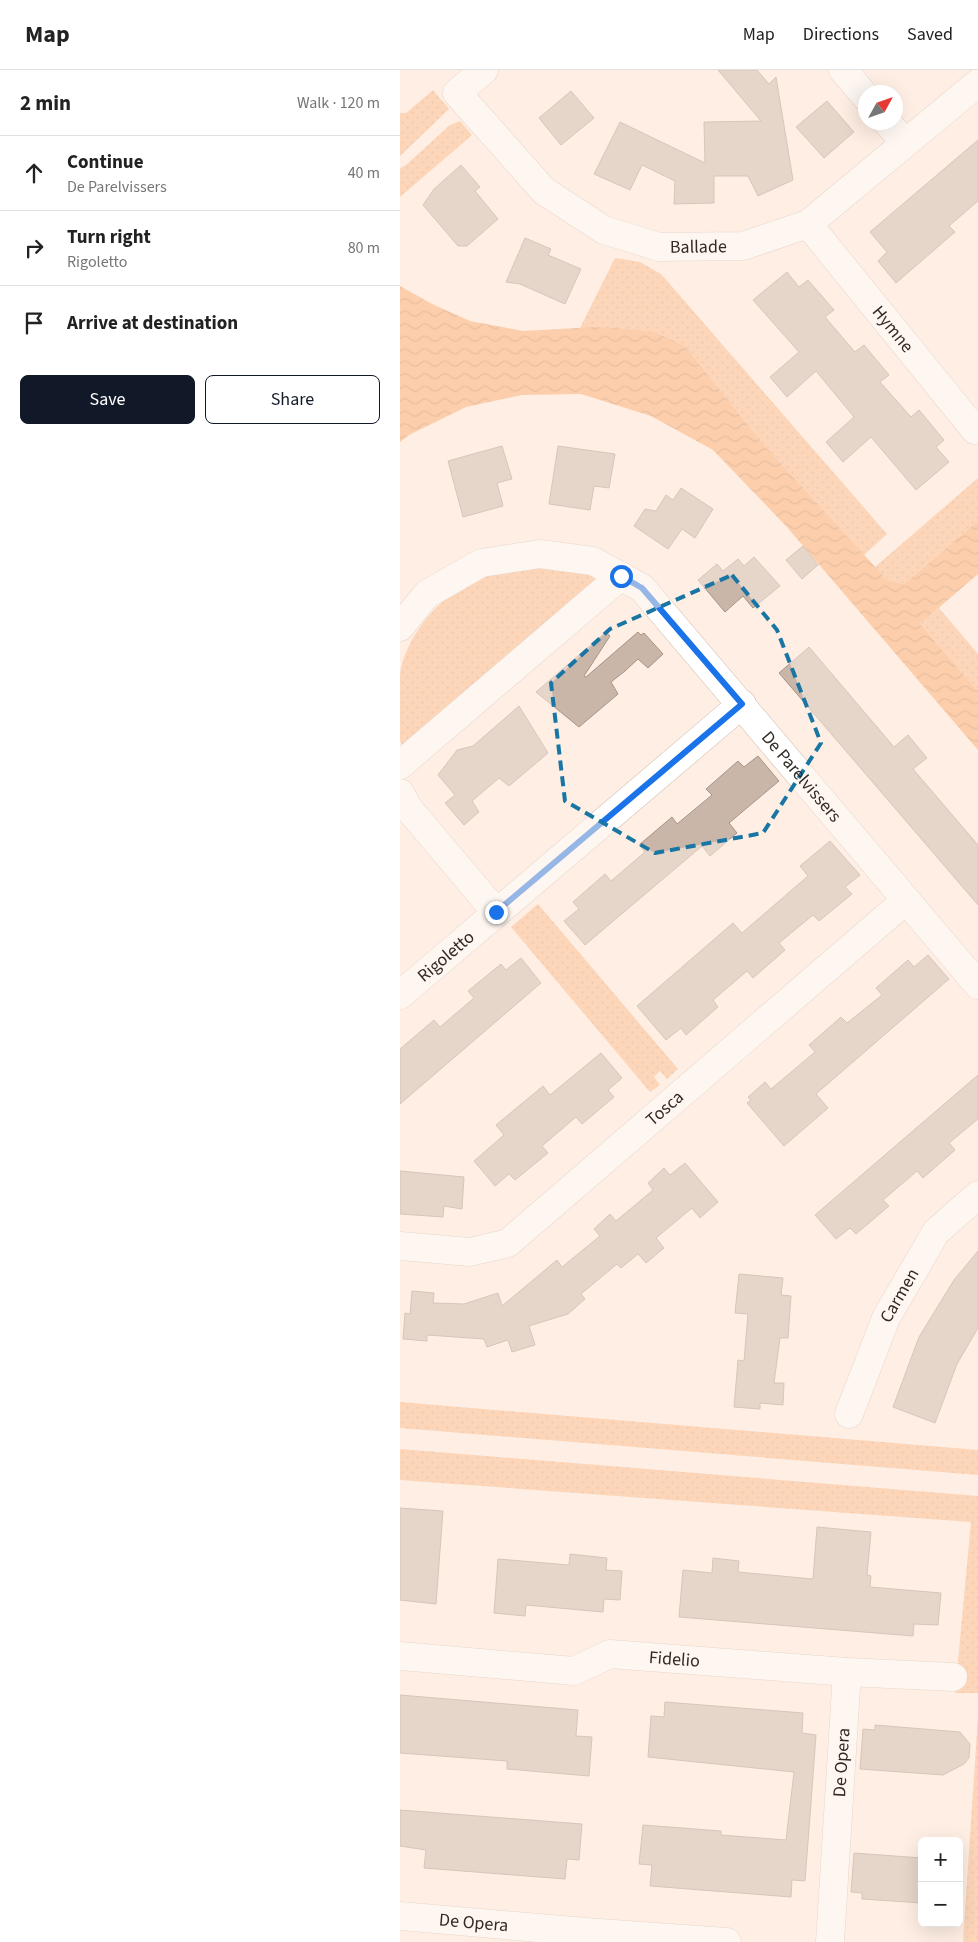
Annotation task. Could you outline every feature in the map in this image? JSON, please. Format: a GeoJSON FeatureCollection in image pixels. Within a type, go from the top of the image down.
{"type":"FeatureCollection","features":[{"type":"Feature","properties":{"kind":"street","name":"Ballade"},"geometry":{"type":"LineString","coordinates":[[484,70],[457,93],[544,191],[604,230],[659,247],[743,246],[808,224],[978,83]]}},
{"type":"Feature","properties":{"kind":"street"},"geometry":{"type":"LineString","coordinates":[[843,70],[858,87]]}},
{"type":"Feature","properties":{"kind":"street"},"geometry":{"type":"LineString","coordinates":[[894,130],[905,144]]}},
{"type":"Feature","properties":{"kind":"street","name":"Hymne"},"geometry":{"type":"LineString","coordinates":[[808,224],[975,430],[978,427]]}},
{"type":"Feature","properties":{"kind":"street","name":"De Parelvissers"},"geometry":{"type":"LineString","coordinates":[[400,627],[427,594],[481,563],[540,554],[592,561],[642,588],[742,704],[905,902],[978,985]]}},
{"type":"Feature","properties":{"kind":"street"},"geometry":{"type":"LineString","coordinates":[[400,764],[621,576]]}},
{"type":"Feature","properties":{"kind":"street","name":"Rigoletto"},"geometry":{"type":"LineString","coordinates":[[400,995],[742,704]]}},
{"type":"Feature","properties":{"kind":"street"},"geometry":{"type":"LineString","coordinates":[[400,793],[409,809],[496,912]]}},
{"type":"Feature","properties":{"kind":"street","name":"Tosca"},"geometry":{"type":"LineString","coordinates":[[400,1246],[470,1252],[508,1242],[905,902]]}},
{"type":"Feature","properties":{"kind":"street","name":"Carmen"},"geometry":{"type":"LineString","coordinates":[[849,1414],[886,1318],[936,1232],[978,1195]]}},
{"type":"Feature","properties":{"kind":"street","name":"Fidelio"},"geometry":{"type":"LineString","coordinates":[[400,1656],[574,1671],[610,1654],[847,1672],[953,1677]]}},
{"type":"Feature","properties":{"kind":"street","name":"De Opera"},"geometry":{"type":"LineString","coordinates":[[830,1942],[847,1672]]}},
{"type":"Feature","properties":{"kind":"street","name":"De Opera"},"geometry":{"type":"LineString","coordinates":[[400,1916],[727,1942]]}},
{"type":"Feature","properties":{"kind":"highlighted area"},"geometry":{"type":"Polygon","coordinates":[[[732,575],[777,630],[821,743],[763,833],[655,853],[565,801],[551,683],[610,629],[732,575]]]}},
{"type":"Feature","properties":{"kind":"shaded area"},"geometry":{"type":"Polygon","coordinates":[[[433,90],[449,109],[400,156],[400,113],[406,113],[433,90]]]}},
{"type":"Feature","properties":{"kind":"shaded area"},"geometry":{"type":"Polygon","coordinates":[[[460,121],[472,135],[400,197],[400,168],[406,165],[450,125],[460,121]]]}},
{"type":"Feature","properties":{"kind":"shaded area"},"geometry":{"type":"Polygon","coordinates":[[[615,258],[640,262],[661,274],[887,534],[864,555],[765,446],[685,346],[653,331],[580,328],[615,258]]]}},
{"type":"Feature","properties":{"kind":"shaded area"},"geometry":{"type":"Polygon","coordinates":[[[978,478],[978,521],[904,584],[887,580],[875,567],[978,478]]]}},
{"type":"Feature","properties":{"kind":"shaded area"},"geometry":{"type":"Polygon","coordinates":[[[563,566],[601,578],[403,749],[400,740],[400,675],[404,657],[422,624],[435,609],[465,585],[481,576],[498,570],[521,567],[563,566]]]}},
{"type":"Feature","properties":{"kind":"shaded area"},"geometry":{"type":"Polygon","coordinates":[[[939,608],[978,654],[978,691],[920,624],[939,608]]]}},
{"type":"Feature","properties":{"kind":"shaded area"},"geometry":{"type":"Polygon","coordinates":[[[538,904],[678,1069],[667,1079],[660,1071],[654,1077],[660,1085],[650,1092],[511,927],[538,904]]]}},
{"type":"Feature","properties":{"kind":"shaded area"},"geometry":{"type":"Polygon","coordinates":[[[400,1402],[978,1450],[978,1475],[400,1428],[400,1402]]]}},
{"type":"Feature","properties":{"kind":"shaded area"},"geometry":{"type":"Polygon","coordinates":[[[400,1449],[978,1496],[978,1693],[955,1693],[971,1522],[400,1480],[400,1449]]]}},
{"type":"Feature","properties":{"kind":"shaded area"},"geometry":{"type":"Polygon","coordinates":[[[978,1716],[978,1942],[963,1942],[978,1716]]]}},
{"type":"Feature","properties":{"kind":"water"},"geometry":{"type":"Polygon","coordinates":[[[400,286],[432,304],[470,321],[523,331],[596,327],[653,331],[685,346],[765,446],[887,580],[904,584],[978,521],[978,574],[920,624],[978,691],[978,750],[786,526],[713,450],[651,416],[581,394],[522,395],[466,407],[409,435],[400,442],[400,286]]]}},
{"type":"Feature","properties":{"kind":"building"},"geometry":{"type":"Polygon","coordinates":[[[718,70],[757,70],[769,84],[776,77],[793,180],[758,196],[748,176],[714,176],[714,203],[674,204],[675,181],[642,165],[630,190],[594,174],[620,122],[705,163],[704,122],[761,121],[718,70]]]}},
{"type":"Feature","properties":{"kind":"building"},"geometry":{"type":"Polygon","coordinates":[[[571,91],[594,118],[561,145],[539,118],[571,91]]]}},
{"type":"Feature","properties":{"kind":"building"},"geometry":{"type":"Polygon","coordinates":[[[827,101],[854,132],[824,158],[796,127],[827,101]]]}},
{"type":"Feature","properties":{"kind":"building"},"geometry":{"type":"Polygon","coordinates":[[[978,140],[978,201],[949,226],[955,232],[896,283],[878,261],[887,252],[870,232],[978,140]]]}},
{"type":"Feature","properties":{"kind":"building"},"geometry":{"type":"Polygon","coordinates":[[[461,165],[480,187],[475,191],[498,219],[467,246],[458,246],[423,205],[434,189],[461,165]]]}},
{"type":"Feature","properties":{"kind":"building"},"geometry":{"type":"Polygon","coordinates":[[[525,238],[551,249],[548,255],[581,269],[565,304],[520,284],[506,282],[525,238]]]}},
{"type":"Feature","properties":{"kind":"building"},"geometry":{"type":"Polygon","coordinates":[[[787,272],[799,287],[808,280],[834,310],[825,317],[855,352],[864,345],[889,375],[880,382],[911,417],[919,410],[944,440],[936,447],[949,462],[916,490],[871,437],[843,462],[826,442],[854,417],[816,371],[787,397],[770,377],[799,352],[753,300],[787,272]]]}},
{"type":"Feature","properties":{"kind":"building"},"geometry":{"type":"Polygon","coordinates":[[[502,446],[512,479],[497,483],[503,506],[463,517],[448,461],[502,446]]]}},
{"type":"Feature","properties":{"kind":"building"},"geometry":{"type":"Polygon","coordinates":[[[558,446],[615,454],[609,488],[594,486],[590,510],[549,504],[558,446]]]}},
{"type":"Feature","properties":{"kind":"building"},"geometry":{"type":"Polygon","coordinates":[[[681,488],[713,509],[695,538],[682,529],[668,549],[634,526],[645,509],[656,511],[666,495],[673,500],[681,488]]]}},
{"type":"Feature","properties":{"kind":"building"},"geometry":{"type":"Polygon","coordinates":[[[803,546],[818,565],[802,579],[786,560],[803,546]]]}},
{"type":"Feature","properties":{"kind":"building"},"geometry":{"type":"Polygon","coordinates":[[[754,557],[780,586],[753,608],[743,596],[725,612],[698,580],[717,564],[723,571],[738,559],[744,566],[754,557]]]}},
{"type":"Feature","properties":{"kind":"building"},"geometry":{"type":"Polygon","coordinates":[[[606,632],[610,636],[584,676],[586,677],[638,632],[641,635],[644,633],[663,654],[648,668],[638,659],[611,682],[618,694],[579,727],[536,692],[606,632]]]}},
{"type":"Feature","properties":{"kind":"building"},"geometry":{"type":"Polygon","coordinates":[[[809,647],[894,747],[908,735],[927,758],[913,769],[978,845],[978,905],[779,673],[809,647]]]}},
{"type":"Feature","properties":{"kind":"building"},"geometry":{"type":"Polygon","coordinates":[[[519,706],[548,753],[509,786],[499,778],[472,801],[479,812],[464,825],[445,803],[455,795],[438,775],[457,750],[473,746],[519,706]]]}},
{"type":"Feature","properties":{"kind":"building"},"geometry":{"type":"Polygon","coordinates":[[[758,756],[779,781],[729,823],[737,833],[710,856],[702,846],[585,945],[564,921],[579,909],[573,902],[605,874],[611,881],[645,852],[639,845],[672,817],[677,824],[712,795],[706,789],[738,761],[744,767],[758,756]]]}},
{"type":"Feature","properties":{"kind":"building"},"geometry":{"type":"Polygon","coordinates":[[[830,841],[860,875],[845,887],[852,894],[819,921],[813,915],[779,943],[785,950],[753,978],[747,971],[713,1000],[718,1007],[686,1035],[681,1028],[666,1040],[637,1006],[733,923],[742,933],[808,876],[800,866],[830,841]]]}},
{"type":"Feature","properties":{"kind":"building"},"geometry":{"type":"Polygon","coordinates":[[[928,955],[949,979],[816,1094],[828,1108],[784,1146],[747,1103],[751,1100],[748,1097],[765,1082],[771,1089],[815,1052],[809,1045],[841,1017],[847,1023],[882,995],[876,988],[908,960],[914,967],[928,955]]]}},
{"type":"Feature","properties":{"kind":"building"},"geometry":{"type":"Polygon","coordinates":[[[521,958],[541,983],[400,1104],[400,1049],[434,1020],[440,1027],[474,998],[468,991],[501,964],[506,970],[521,958]]]}},
{"type":"Feature","properties":{"kind":"building"},"geometry":{"type":"Polygon","coordinates":[[[601,1053],[622,1078],[608,1090],[614,1097],[582,1124],[576,1117],[542,1146],[548,1153],[515,1180],[509,1174],[495,1186],[474,1161],[504,1135],[496,1125],[543,1086],[550,1095],[601,1053]]]}},
{"type":"Feature","properties":{"kind":"building"},"geometry":{"type":"Polygon","coordinates":[[[978,1075],[978,1119],[949,1143],[955,1150],[923,1178],[917,1171],[883,1200],[889,1206],[856,1234],[850,1228],[836,1239],[815,1215],[978,1075]]]}},
{"type":"Feature","properties":{"kind":"building"},"geometry":{"type":"Polygon","coordinates":[[[685,1163],[718,1202],[700,1218],[692,1208],[656,1238],[664,1248],[646,1263],[638,1254],[621,1268],[617,1264],[581,1294],[585,1299],[568,1314],[529,1326],[535,1345],[512,1352],[508,1340],[487,1347],[484,1339],[427,1335],[427,1341],[403,1339],[405,1313],[410,1314],[412,1291],[434,1293],[433,1303],[464,1304],[498,1293],[502,1306],[557,1260],[562,1267],[600,1236],[594,1229],[610,1214],[616,1221],[653,1190],[648,1183],[664,1168],[670,1175],[685,1163]]]}},
{"type":"Feature","properties":{"kind":"building"},"geometry":{"type":"Polygon","coordinates":[[[400,1171],[464,1177],[462,1209],[444,1206],[443,1217],[400,1214],[400,1171]]]}},
{"type":"Feature","properties":{"kind":"building"},"geometry":{"type":"Polygon","coordinates":[[[978,1251],[978,1328],[957,1364],[935,1423],[893,1407],[919,1337],[954,1280],[978,1251]]]}},
{"type":"Feature","properties":{"kind":"building"},"geometry":{"type":"Polygon","coordinates":[[[739,1274],[783,1278],[781,1295],[791,1296],[788,1338],[780,1338],[774,1383],[784,1383],[783,1405],[760,1403],[760,1409],[734,1407],[738,1360],[744,1361],[748,1314],[735,1313],[739,1274]]]}},
{"type":"Feature","properties":{"kind":"building"},"geometry":{"type":"Polygon","coordinates":[[[400,1508],[443,1511],[436,1604],[400,1600],[400,1508]]]}},
{"type":"Feature","properties":{"kind":"building"},"geometry":{"type":"Polygon","coordinates":[[[817,1527],[871,1532],[867,1575],[871,1576],[870,1587],[941,1593],[938,1625],[914,1624],[913,1636],[679,1617],[683,1570],[712,1573],[713,1558],[739,1561],[738,1572],[813,1579],[817,1527]]]}},
{"type":"Feature","properties":{"kind":"building"},"geometry":{"type":"Polygon","coordinates":[[[570,1554],[607,1558],[606,1570],[622,1571],[620,1600],[604,1599],[603,1612],[526,1605],[525,1616],[494,1613],[498,1559],[569,1565],[570,1554]]]}},
{"type":"Feature","properties":{"kind":"building"},"geometry":{"type":"Polygon","coordinates":[[[400,1695],[578,1710],[576,1736],[592,1737],[589,1776],[507,1769],[507,1761],[400,1753],[400,1695]]]}},
{"type":"Feature","properties":{"kind":"building"},"geometry":{"type":"Polygon","coordinates":[[[665,1702],[803,1713],[802,1733],[816,1735],[805,1881],[792,1880],[791,1897],[650,1886],[652,1865],[639,1864],[643,1825],[721,1831],[721,1835],[786,1840],[794,1772],[648,1757],[651,1716],[664,1717],[665,1702]]]}},
{"type":"Feature","properties":{"kind":"building"},"geometry":{"type":"Polygon","coordinates":[[[875,1725],[960,1732],[970,1744],[969,1758],[964,1764],[943,1775],[860,1769],[863,1729],[875,1730],[875,1725]]]}},
{"type":"Feature","properties":{"kind":"building"},"geometry":{"type":"Polygon","coordinates":[[[400,1810],[582,1824],[579,1860],[567,1859],[565,1879],[424,1868],[426,1850],[400,1846],[400,1810]]]}},
{"type":"Feature","properties":{"kind":"building"},"geometry":{"type":"Polygon","coordinates":[[[854,1853],[918,1858],[918,1903],[862,1899],[862,1893],[851,1892],[854,1853]]]}},
{"type":"Feature","properties":{"kind":"route"},"geometry":{"type":"LineString","coordinates":[[496,912],[742,704],[642,588],[621,576]]}}]}
